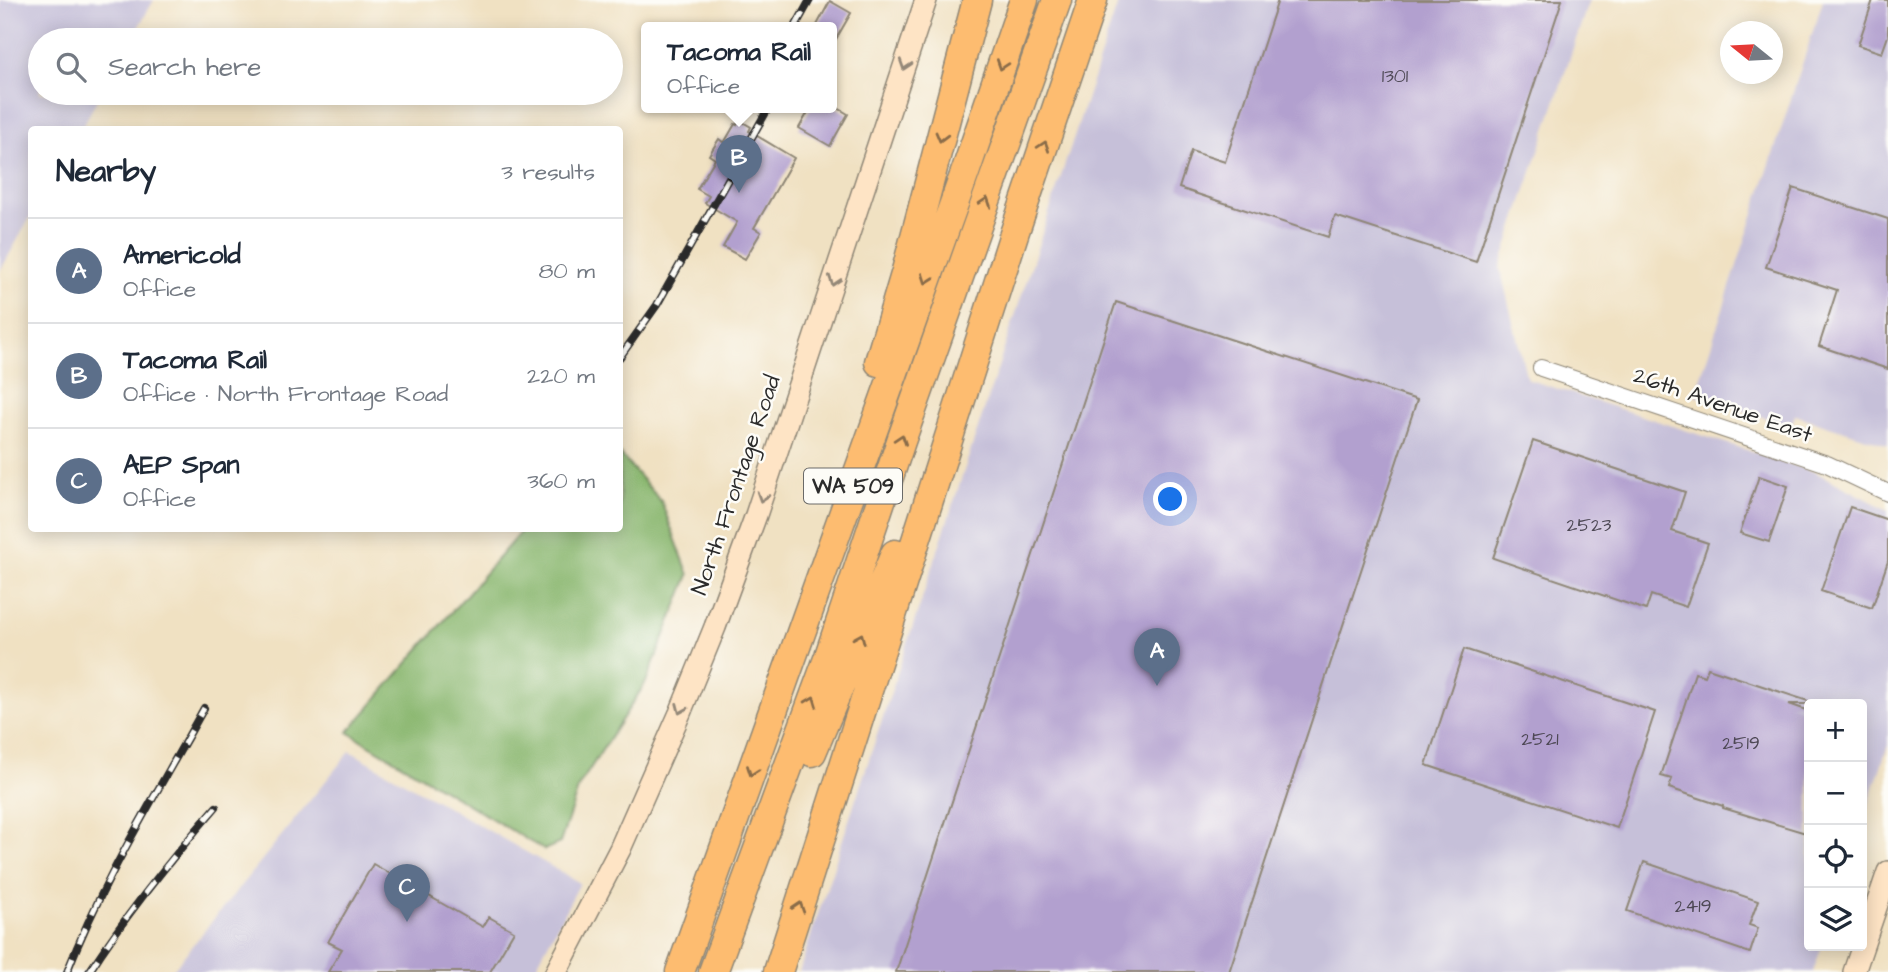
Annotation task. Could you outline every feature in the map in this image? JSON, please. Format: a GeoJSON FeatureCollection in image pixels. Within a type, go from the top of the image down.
{"type":"FeatureCollection","features":[{"type":"Feature","properties":{"kind":"highway"},"geometry":{"type":"LineString","coordinates":[[769,723],[906,271],[977,0]]}},
{"type":"Feature","properties":{"kind":"highway","name":"WA 509"},"geometry":{"type":"LineString","coordinates":[[680,972],[1024,0]]}},
{"type":"Feature","properties":{"kind":"highway","name":"WA 509"},"geometry":{"type":"LineString","coordinates":[[713,972],[829,656],[901,441],[1057,0]]}},
{"type":"Feature","properties":{"kind":"highway"},"geometry":{"type":"LineString","coordinates":[[778,972],[1014,234],[1093,0]]}},
{"type":"Feature","properties":{"kind":"highway"},"geometry":{"type":"LineString","coordinates":[[719,972],[904,533],[1014,234]]}},
{"type":"Feature","properties":{"kind":"street","name":"North Frontage Road"},"geometry":{"type":"LineString","coordinates":[[556,972],[620,849],[715,627],[756,515],[926,0]]}},
{"type":"Feature","properties":{"kind":"street","name":"26th Avenue East"},"geometry":{"type":"LineString","coordinates":[[1541,368],[1827,464],[1888,493]]}},
{"type":"Feature","properties":{"kind":"street"},"geometry":{"type":"LineString","coordinates":[[1854,972],[1888,872]]}},
{"type":"Feature","properties":{"kind":"shaded area"},"geometry":{"type":"Polygon","coordinates":[[[0,0],[154,0],[138,28],[28,28],[28,105],[94,105],[83,126],[28,126],[28,221],[0,271],[0,0]]]}},
{"type":"Feature","properties":{"kind":"shaded area"},"geometry":{"type":"Polygon","coordinates":[[[1119,0],[1589,0],[1500,268],[1527,379],[1815,472],[1888,510],[1888,745],[1867,809],[1867,699],[1804,699],[1804,951],[1820,951],[1813,972],[799,972],[1119,0]]]}},
{"type":"Feature","properties":{"kind":"shaded area"},"geometry":{"type":"Polygon","coordinates":[[[1823,0],[1888,0],[1888,445],[1795,415],[1791,426],[1695,395],[1823,0]]]}},
{"type":"Feature","properties":{"kind":"shaded area"},"geometry":{"type":"Polygon","coordinates":[[[350,751],[580,883],[533,972],[171,972],[350,751]]]}},
{"type":"Feature","properties":{"kind":"green space"},"geometry":{"type":"Polygon","coordinates":[[[623,457],[661,501],[689,575],[646,682],[579,786],[560,843],[544,850],[348,732],[520,532],[623,532],[623,457]]]}},
{"type":"Feature","properties":{"kind":"building"},"geometry":{"type":"Polygon","coordinates":[[[1278,0],[1562,0],[1476,262],[1335,216],[1328,237],[1179,188],[1191,151],[1225,162],[1278,0]]]}},
{"type":"Feature","properties":{"kind":"building"},"geometry":{"type":"Polygon","coordinates":[[[1873,0],[1888,0],[1888,36],[1882,53],[1858,45],[1873,0]]]}},
{"type":"Feature","properties":{"kind":"building"},"geometry":{"type":"Polygon","coordinates":[[[830,1],[851,13],[837,37],[837,22],[819,22],[830,1]]]}},
{"type":"Feature","properties":{"kind":"building"},"geometry":{"type":"Polygon","coordinates":[[[837,108],[848,114],[830,146],[799,128],[808,113],[837,113],[837,108]]]}},
{"type":"Feature","properties":{"kind":"building"},"geometry":{"type":"Polygon","coordinates":[[[739,120],[751,127],[749,131],[794,158],[754,228],[761,232],[745,259],[723,247],[737,222],[705,203],[709,196],[697,189],[715,159],[709,155],[719,139],[724,143],[739,120]]]}},
{"type":"Feature","properties":{"kind":"building"},"geometry":{"type":"Polygon","coordinates":[[[1793,188],[1888,219],[1888,369],[1819,346],[1837,290],[1766,267],[1793,188]]]}},
{"type":"Feature","properties":{"kind":"building"},"geometry":{"type":"Polygon","coordinates":[[[1116,302],[1417,400],[1229,972],[896,972],[1116,302]]]}},
{"type":"Feature","properties":{"kind":"building"},"geometry":{"type":"Polygon","coordinates":[[[1533,441],[1685,492],[1672,531],[1708,543],[1686,607],[1651,595],[1646,610],[1493,558],[1533,441]]]}},
{"type":"Feature","properties":{"kind":"building"},"geometry":{"type":"Polygon","coordinates":[[[1759,476],[1788,486],[1769,542],[1740,533],[1759,476]]]}},
{"type":"Feature","properties":{"kind":"building"},"geometry":{"type":"Polygon","coordinates":[[[1850,507],[1888,520],[1888,561],[1872,608],[1821,591],[1850,507]]]}},
{"type":"Feature","properties":{"kind":"building"},"geometry":{"type":"Polygon","coordinates":[[[1464,649],[1655,712],[1617,828],[1426,765],[1464,649]]]}},
{"type":"Feature","properties":{"kind":"building"},"geometry":{"type":"Polygon","coordinates":[[[1708,668],[1804,700],[1804,704],[1789,704],[1804,709],[1804,832],[1669,788],[1672,779],[1661,776],[1695,673],[1705,676],[1708,668]]]}},
{"type":"Feature","properties":{"kind":"building"},"geometry":{"type":"Polygon","coordinates":[[[1644,862],[1758,901],[1749,925],[1758,928],[1750,953],[1627,911],[1644,862]]]}},
{"type":"Feature","properties":{"kind":"building"},"geometry":{"type":"Polygon","coordinates":[[[373,864],[483,927],[489,917],[514,931],[490,972],[328,972],[342,949],[328,942],[373,864]]]}},
{"type":"Feature","properties":{"kind":"railway"},"geometry":{"type":"LineString","coordinates":[[798,22],[810,0]]}},
{"type":"Feature","properties":{"kind":"railway"},"geometry":{"type":"LineString","coordinates":[[623,353],[657,305],[766,113]]}},
{"type":"Feature","properties":{"kind":"railway"},"geometry":{"type":"LineString","coordinates":[[67,972],[114,871],[204,708]]}},
{"type":"Feature","properties":{"kind":"railway"},"geometry":{"type":"LineString","coordinates":[[89,972],[150,887],[216,807]]}},
{"type":"Feature","properties":{"kind":"place","name":"Tacoma Rail"},"geometry":{"type":"Point","coordinates":[739,193]}},
{"type":"Feature","properties":{"kind":"place","name":"Americold"},"geometry":{"type":"Point","coordinates":[1157,686]}},
{"type":"Feature","properties":{"kind":"place","name":"AEP Span"},"geometry":{"type":"Point","coordinates":[407,922]}}]}
